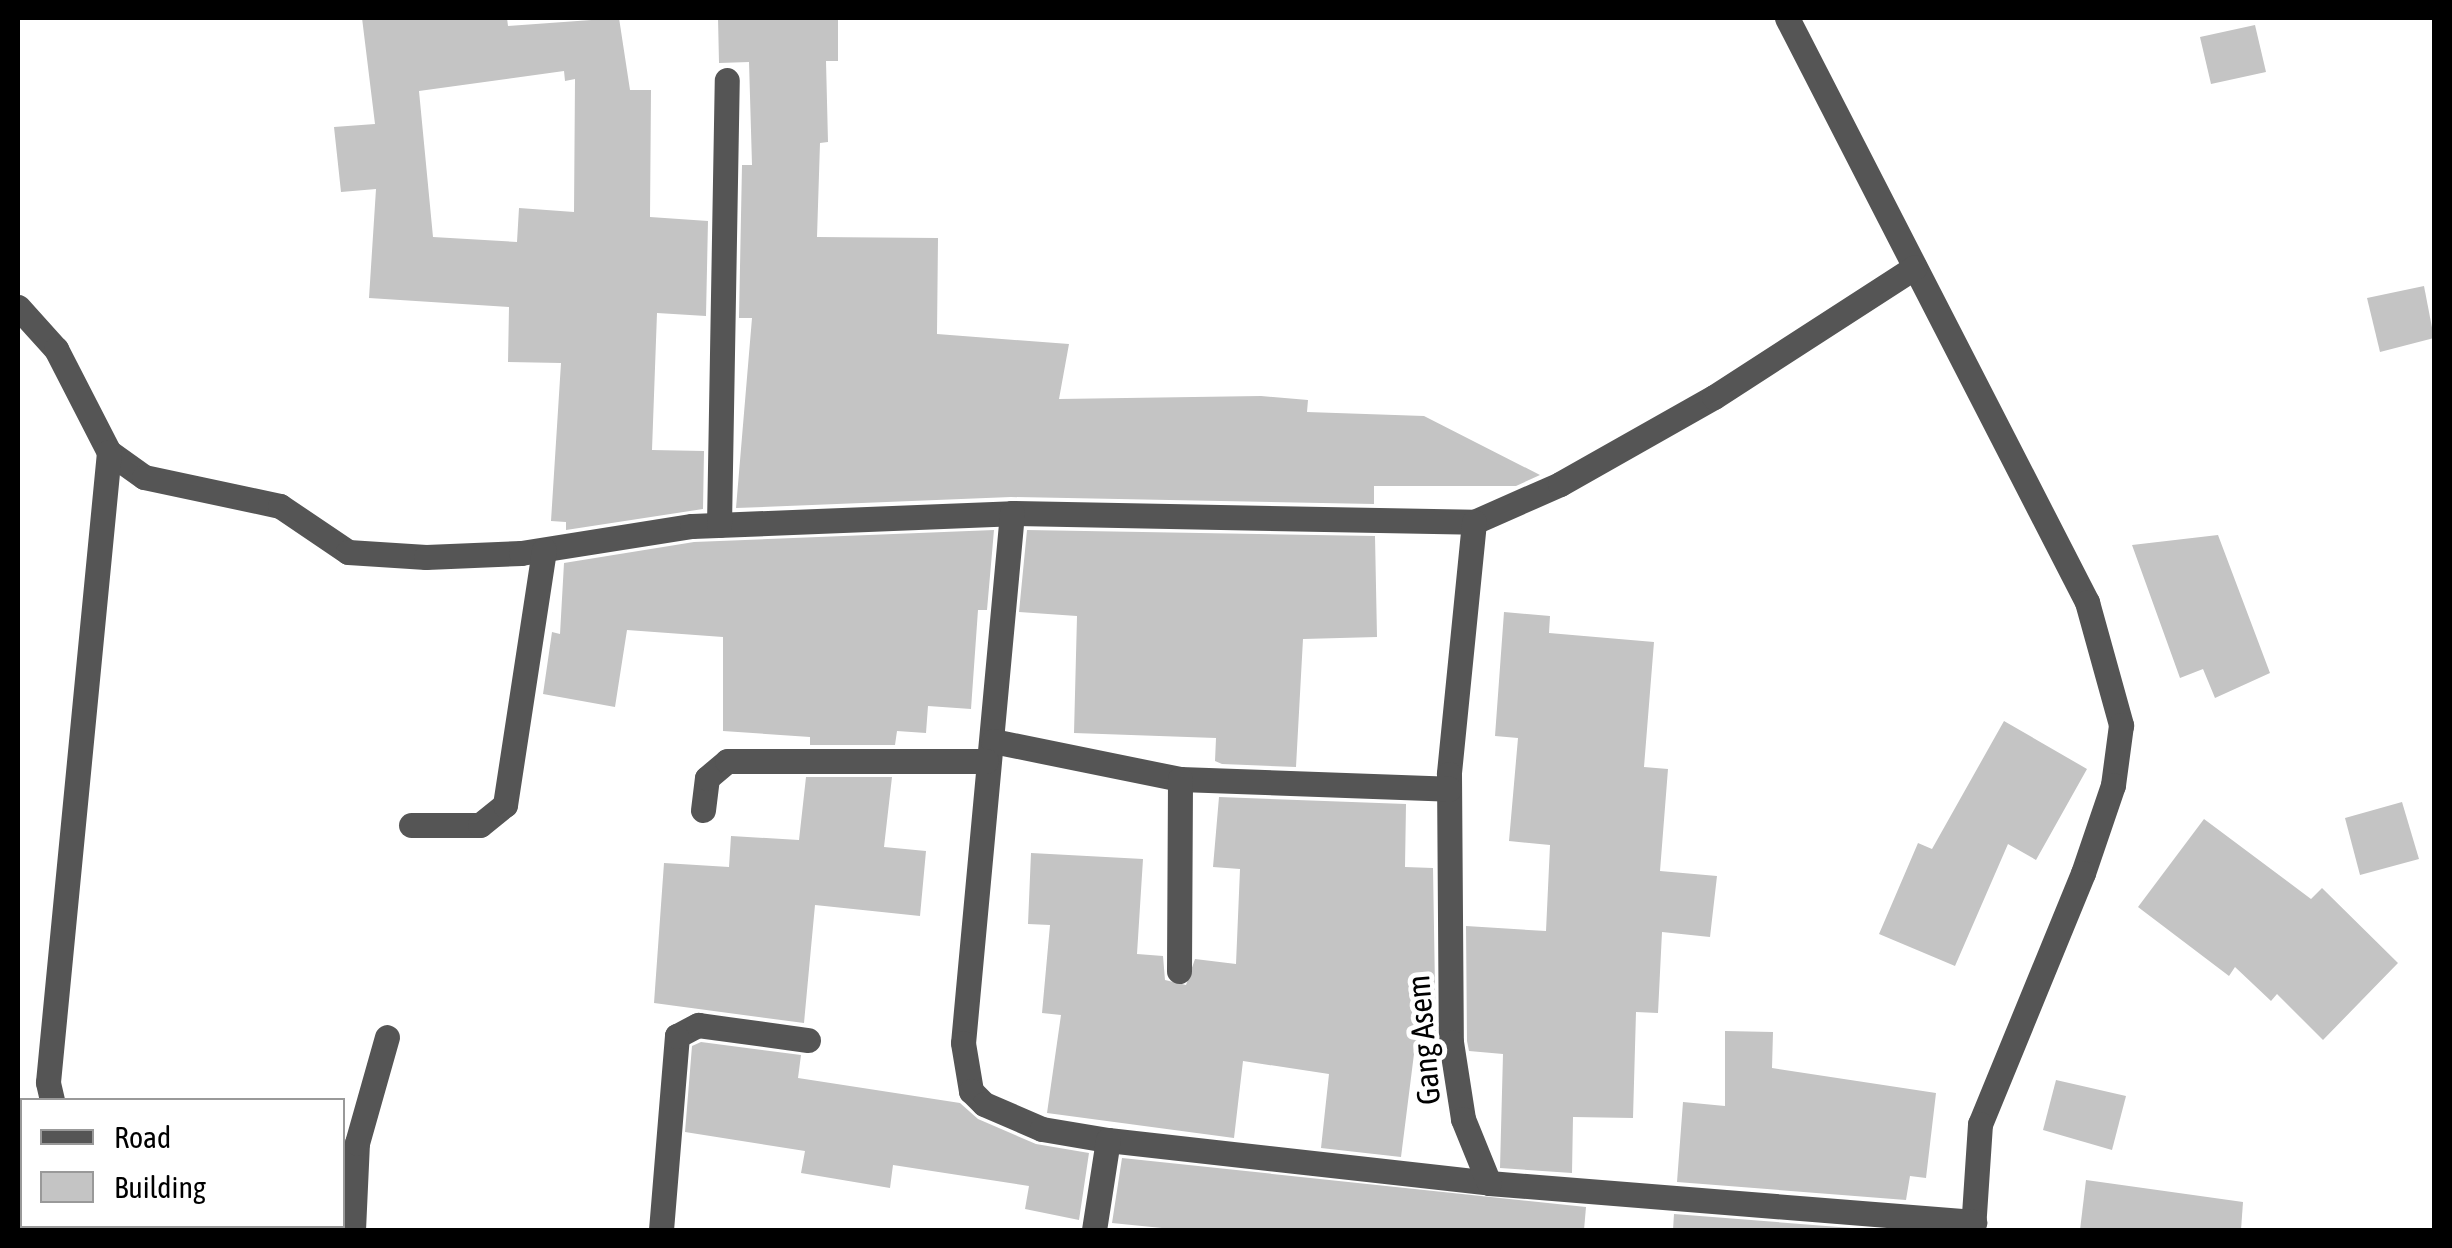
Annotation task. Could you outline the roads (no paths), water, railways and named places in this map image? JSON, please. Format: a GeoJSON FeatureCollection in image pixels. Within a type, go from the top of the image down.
{"type":"FeatureCollection","features":[{"type":"Feature","properties":{"kind":"street"},"geometry":{"type":"LineString","coordinates":[[1012,513],[963,1043],[970,1091],[984,1104],[1042,1129],[1108,1140],[1489,1183],[1974,1226],[1980,1124],[2083,873],[2113,785],[2121,725],[2087,602],[1787,18]]}},
{"type":"Feature","properties":{"kind":"street"},"geometry":{"type":"LineString","coordinates":[[720,525],[727,80]]}},
{"type":"Feature","properties":{"kind":"street"},"geometry":{"type":"LineString","coordinates":[[18,306],[56,349],[109,452],[144,477],[280,506],[348,552],[426,557],[544,550],[720,525],[1012,513],[1474,522],[1560,484],[1714,397],[1915,267]]}},
{"type":"Feature","properties":{"kind":"street"},"geometry":{"type":"LineString","coordinates":[[52,1098],[48,1082],[109,452]]}},
{"type":"Feature","properties":{"kind":"street","name":"Gang Asem"},"geometry":{"type":"LineString","coordinates":[[1474,522],[1449,789],[1451,1042],[1463,1119],[1489,1183]]}},
{"type":"Feature","properties":{"kind":"street"},"geometry":{"type":"LineString","coordinates":[[411,825],[480,825],[506,805],[544,550]]}},
{"type":"Feature","properties":{"kind":"street"},"geometry":{"type":"LineString","coordinates":[[703,810],[707,778],[727,761],[989,751],[1180,779],[1449,789]]}},
{"type":"Feature","properties":{"kind":"street"},"geometry":{"type":"LineString","coordinates":[[1179,971],[1180,779]]}},
{"type":"Feature","properties":{"kind":"street"},"geometry":{"type":"LineString","coordinates":[[662,1230],[677,1036],[698,1025],[808,1040]]}},
{"type":"Feature","properties":{"kind":"street"},"geometry":{"type":"LineString","coordinates":[[353,1230],[357,1142],[387,1037]]}},
{"type":"Feature","properties":{"kind":"street"},"geometry":{"type":"LineString","coordinates":[[1094,1230],[1108,1140]]}}]}
